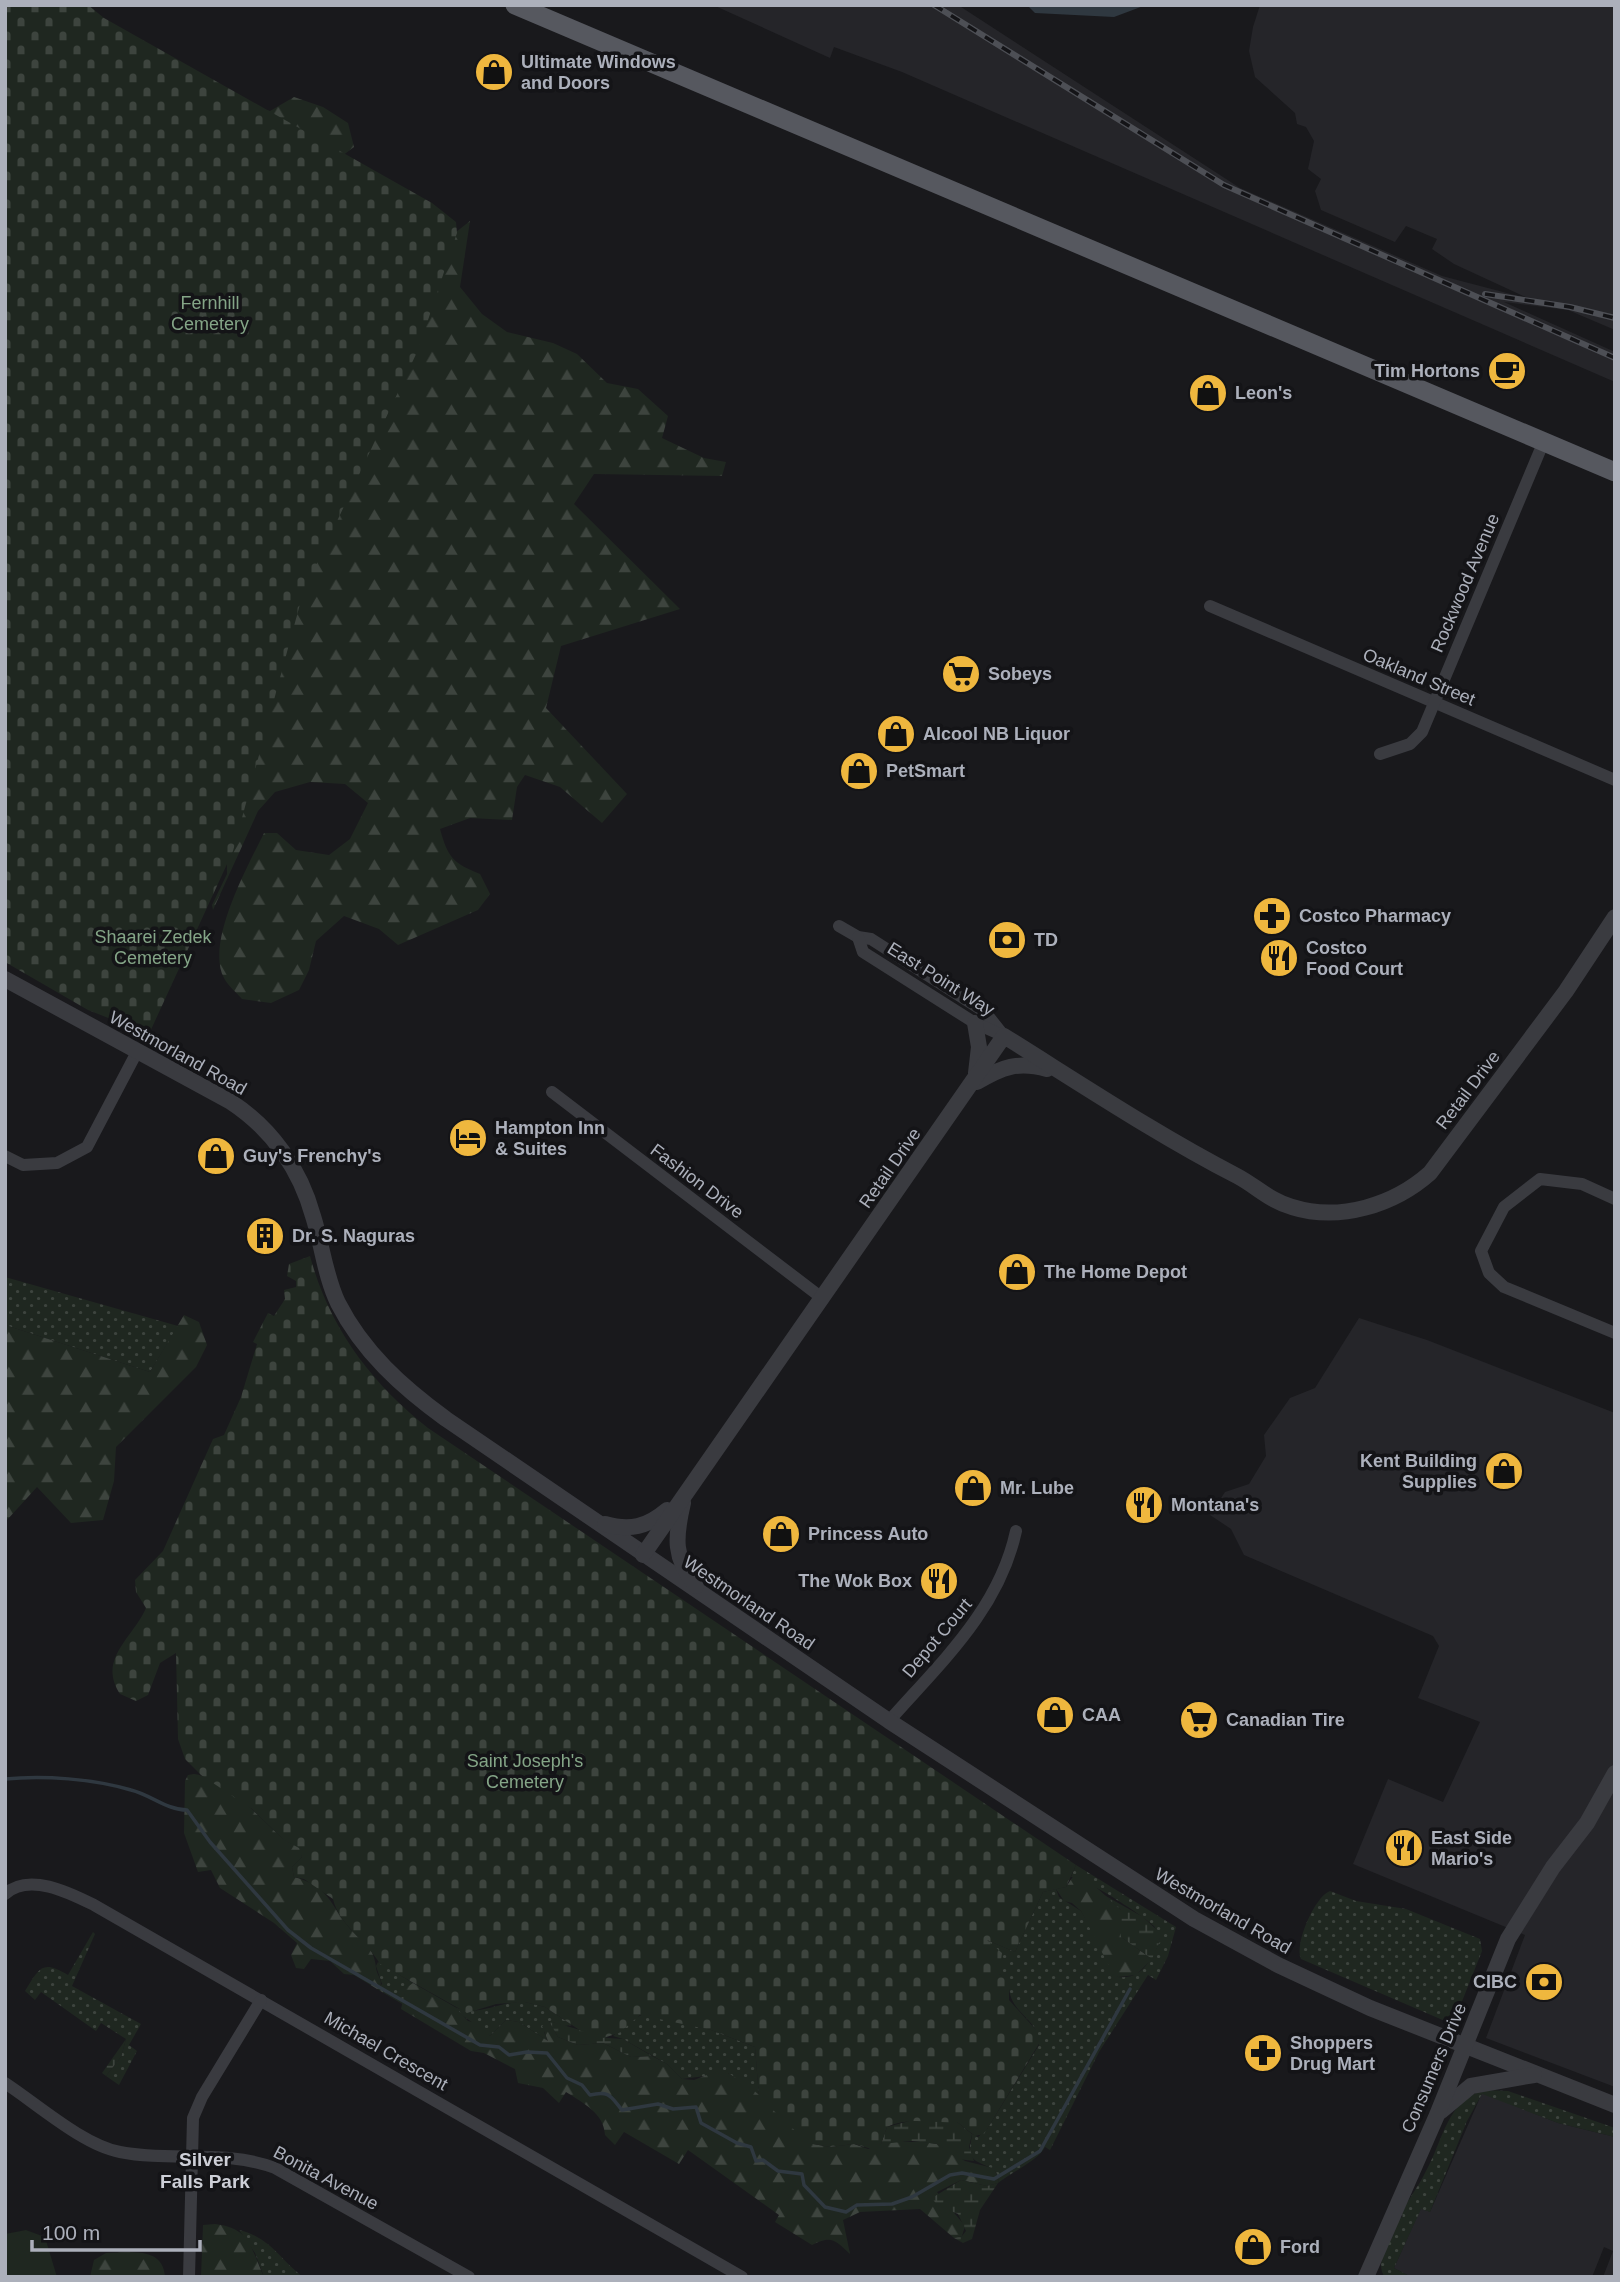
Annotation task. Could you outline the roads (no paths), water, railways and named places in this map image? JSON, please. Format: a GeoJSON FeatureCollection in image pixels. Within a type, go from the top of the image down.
{"type":"FeatureCollection","features":[{"type":"Feature","properties":{"kind":"main road"},"geometry":{"type":"LineString","coordinates":[[515,5],[1615,472]]}},
{"type":"Feature","properties":{"kind":"street","name":"Rockwood Avenue"},"geometry":{"type":"LineString","coordinates":[[1380,754],[1415,741],[1544,441]]}},
{"type":"Feature","properties":{"kind":"street","name":"Oakland Street"},"geometry":{"type":"LineString","coordinates":[[1210,606],[1615,780]]}},
{"type":"Feature","properties":{"kind":"street","name":"Retail Drive"},"geometry":{"type":"LineString","coordinates":[[643,1555],[1004,1036],[1184,1148],[1248,1182],[1297,1200],[1304,1208],[1336,1211],[1382,1204],[1415,1186],[1430,1173],[1566,991],[1615,917]]}},
{"type":"Feature","properties":{"kind":"street","name":"East Point Way"},"geometry":{"type":"LineString","coordinates":[[839,926],[858,937],[871,939],[985,1012],[1004,1036]]}},
{"type":"Feature","properties":{"kind":"street","name":"East Point Way"},"geometry":{"type":"LineString","coordinates":[[858,937],[863,951],[975,1023],[1004,1036]]}},
{"type":"Feature","properties":{"kind":"street","name":"Westmorland Road"},"geometry":{"type":"LineString","coordinates":[[5,979],[237,1105],[261,1124],[282,1149],[313,1215],[337,1300],[365,1348],[417,1398],[592,1521],[1109,1865],[1246,1949],[1370,2008],[1615,2105]]}},
{"type":"Feature","properties":{"kind":"street"},"geometry":{"type":"LineString","coordinates":[[971,1085],[978,1069],[979,1046],[975,1023]]}},
{"type":"Feature","properties":{"kind":"street"},"geometry":{"type":"LineString","coordinates":[[5,1156],[23,1165],[57,1163],[87,1147],[138,1051]]}},
{"type":"Feature","properties":{"kind":"street"},"geometry":{"type":"LineString","coordinates":[[971,1085],[1009,1065],[1027,1063],[1062,1072]]}},
{"type":"Feature","properties":{"kind":"street","name":"Fashion Drive"},"geometry":{"type":"LineString","coordinates":[[552,1092],[822,1298]]}},
{"type":"Feature","properties":{"kind":"street"},"geometry":{"type":"LineString","coordinates":[[1615,1199],[1582,1184],[1539,1179],[1504,1207],[1481,1251],[1489,1273],[1504,1287],[1615,1333]]}},
{"type":"Feature","properties":{"kind":"street"},"geometry":{"type":"LineString","coordinates":[[592,1521],[627,1529],[642,1527],[651,1523],[685,1494]]}},
{"type":"Feature","properties":{"kind":"street"},"geometry":{"type":"LineString","coordinates":[[685,1494],[676,1548],[687,1574],[705,1597]]}},
{"type":"Feature","properties":{"kind":"street","name":"Depot Court"},"geometry":{"type":"LineString","coordinates":[[889,1721],[980,1616],[1001,1582],[1016,1531]]}},
{"type":"Feature","properties":{"kind":"street","name":"Consumers Drive"},"geometry":{"type":"LineString","coordinates":[[1366,2277],[1518,1922],[1553,1867],[1587,1823],[1615,1773]]}},
{"type":"Feature","properties":{"kind":"street","name":"Michael Crescent"},"geometry":{"type":"LineString","coordinates":[[5,1894],[12,1888],[34,1884],[84,1900],[742,2277]]}},
{"type":"Feature","properties":{"kind":"street"},"geometry":{"type":"LineString","coordinates":[[189,2277],[192,2127],[198,2106],[261,2000]]}},
{"type":"Feature","properties":{"kind":"street"},"geometry":{"type":"LineString","coordinates":[[1437,2115],[1471,2086],[1535,2075]]}},
{"type":"Feature","properties":{"kind":"street","name":"Bonita Avenue"},"geometry":{"type":"LineString","coordinates":[[5,2083],[82,2135],[111,2150],[251,2161],[275,2168],[469,2277]]}},
{"type":"Feature","properties":{"kind":"waterway"},"geometry":{"type":"LineString","coordinates":[[5,1779],[52,1778],[101,1783],[131,1790],[173,1808],[187,1810],[210,1842],[288,1930],[311,1948],[480,2045],[499,2047],[509,2055],[547,2053],[567,2078],[582,2085],[590,2095],[606,2094],[622,2110],[658,2104],[673,2109],[696,2107],[701,2123],[737,2143],[751,2147],[756,2161],[763,2160],[778,2171],[802,2174],[804,2185],[825,2207],[846,2212],[857,2205],[892,2204],[912,2197],[950,2175],[962,2173],[994,2179],[1040,2151],[1130,1989]]}},
{"type":"Feature","properties":{"kind":"railway"},"geometry":{"type":"LineString","coordinates":[[934,5],[1224,185],[1615,358]]}},
{"type":"Feature","properties":{"kind":"railway"},"geometry":{"type":"LineString","coordinates":[[1485,294],[1570,307],[1615,318]]}},
{"type":"Feature","properties":{"kind":"place","name":"Ultimate Windows and Doors"},"geometry":{"type":"Point","coordinates":[494,72]}},
{"type":"Feature","properties":{"kind":"place","name":"Tim Hortons"},"geometry":{"type":"Point","coordinates":[1507,371]}},
{"type":"Feature","properties":{"kind":"place","name":"Leon's"},"geometry":{"type":"Point","coordinates":[1208,393]}},
{"type":"Feature","properties":{"kind":"place","name":"Sobeys"},"geometry":{"type":"Point","coordinates":[961,674]}},
{"type":"Feature","properties":{"kind":"place","name":"Alcool NB Liquor"},"geometry":{"type":"Point","coordinates":[896,734]}},
{"type":"Feature","properties":{"kind":"place","name":"PetSmart"},"geometry":{"type":"Point","coordinates":[859,771]}},
{"type":"Feature","properties":{"kind":"place","name":"Costco Pharmacy"},"geometry":{"type":"Point","coordinates":[1272,916]}},
{"type":"Feature","properties":{"kind":"place","name":"TD"},"geometry":{"type":"Point","coordinates":[1007,940]}},
{"type":"Feature","properties":{"kind":"place","name":"Costco Food Court"},"geometry":{"type":"Point","coordinates":[1279,958]}},
{"type":"Feature","properties":{"kind":"place","name":"Hampton Inn & Suites"},"geometry":{"type":"Point","coordinates":[468,1138]}},
{"type":"Feature","properties":{"kind":"place","name":"Guy's Frenchy's"},"geometry":{"type":"Point","coordinates":[216,1156]}},
{"type":"Feature","properties":{"kind":"place","name":"Dr. S. Naguras"},"geometry":{"type":"Point","coordinates":[265,1236]}},
{"type":"Feature","properties":{"kind":"place","name":"The Home Depot"},"geometry":{"type":"Point","coordinates":[1017,1272]}},
{"type":"Feature","properties":{"kind":"place","name":"Kent Building Supplies"},"geometry":{"type":"Point","coordinates":[1504,1471]}},
{"type":"Feature","properties":{"kind":"place","name":"Mr. Lube"},"geometry":{"type":"Point","coordinates":[973,1488]}},
{"type":"Feature","properties":{"kind":"place","name":"Montana's"},"geometry":{"type":"Point","coordinates":[1144,1505]}},
{"type":"Feature","properties":{"kind":"place","name":"Princess Auto"},"geometry":{"type":"Point","coordinates":[781,1534]}},
{"type":"Feature","properties":{"kind":"place","name":"The Wok Box"},"geometry":{"type":"Point","coordinates":[939,1581]}},
{"type":"Feature","properties":{"kind":"place","name":"CAA"},"geometry":{"type":"Point","coordinates":[1055,1715]}},
{"type":"Feature","properties":{"kind":"place","name":"Canadian Tire"},"geometry":{"type":"Point","coordinates":[1199,1720]}},
{"type":"Feature","properties":{"kind":"place","name":"East Side Mario's"},"geometry":{"type":"Point","coordinates":[1404,1848]}},
{"type":"Feature","properties":{"kind":"place","name":"CIBC"},"geometry":{"type":"Point","coordinates":[1544,1982]}},
{"type":"Feature","properties":{"kind":"place","name":"Shoppers Drug Mart"},"geometry":{"type":"Point","coordinates":[1263,2053]}},
{"type":"Feature","properties":{"kind":"place","name":"Ford"},"geometry":{"type":"Point","coordinates":[1253,2247]}},
{"type":"Feature","properties":{"kind":"district","name":"Silver Falls Park"},"geometry":{"type":"Point","coordinates":[205,2170]}},
{"type":"Feature","properties":{"kind":"park label","name":"Fernhill Cemetery"},"geometry":{"type":"Point","coordinates":[210,313]}},
{"type":"Feature","properties":{"kind":"park label","name":"Shaarei Zedek Cemetery"},"geometry":{"type":"Point","coordinates":[153,947]}},
{"type":"Feature","properties":{"kind":"park label","name":"Saint Joseph's Cemetery"},"geometry":{"type":"Point","coordinates":[525,1771]}}]}
